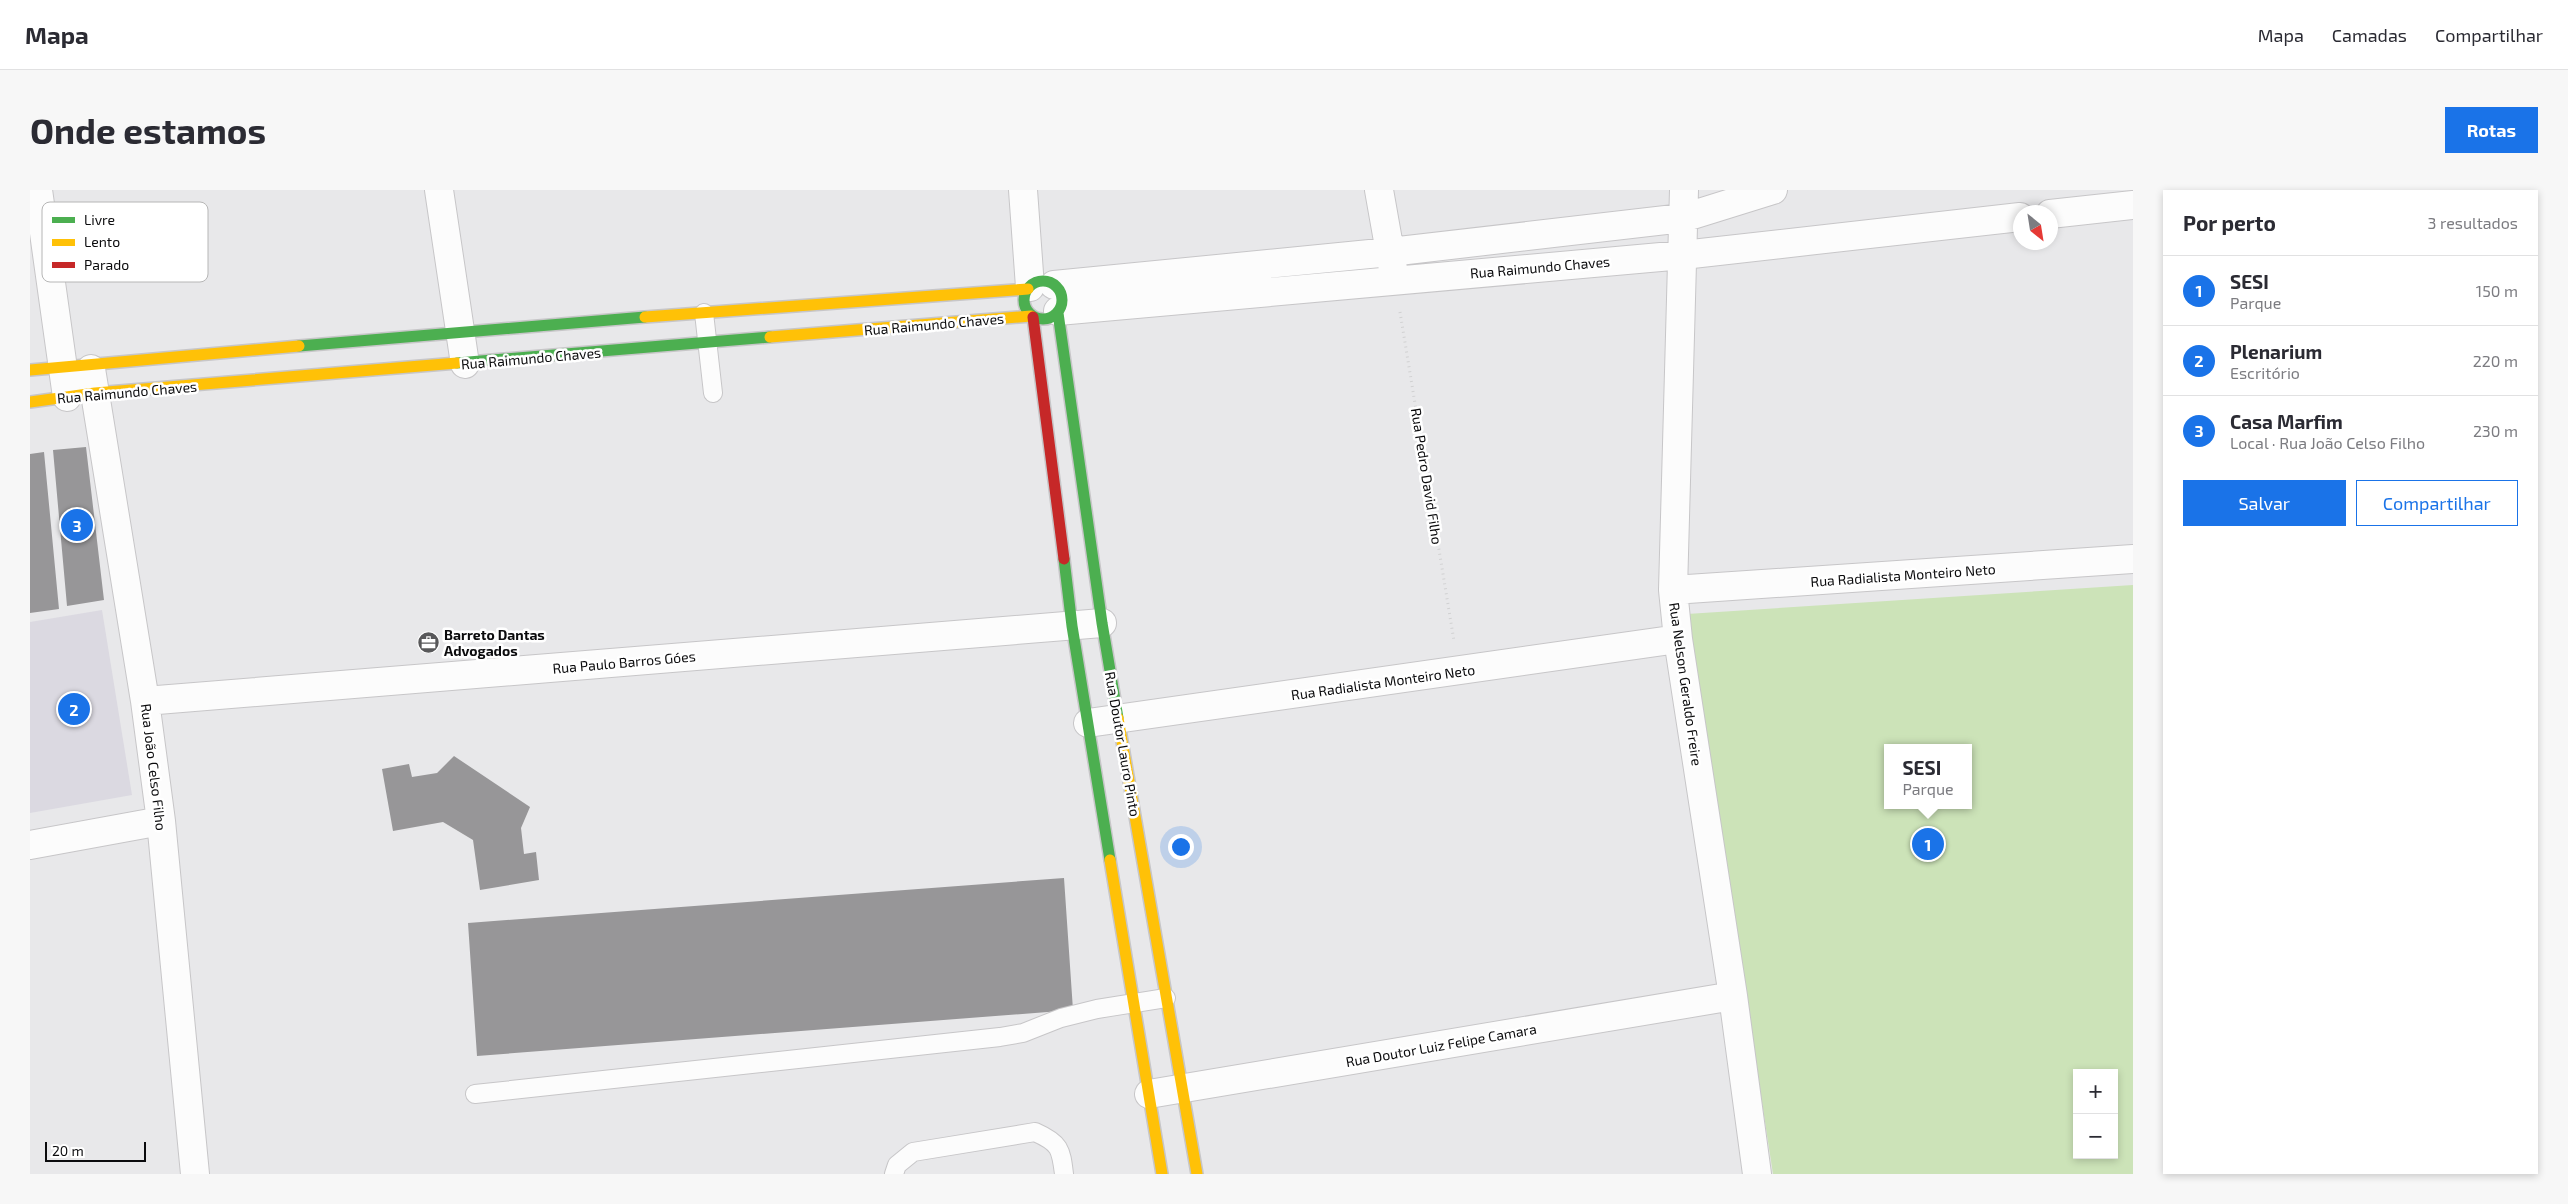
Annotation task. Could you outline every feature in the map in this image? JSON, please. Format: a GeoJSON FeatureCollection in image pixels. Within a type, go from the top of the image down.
{"type":"FeatureCollection","features":[{"type":"Feature","properties":{"kind":"street"},"geometry":{"type":"LineString","coordinates":[[38,190],[42,220]]}},
{"type":"Feature","properties":{"kind":"street"},"geometry":{"type":"LineString","coordinates":[[439,190],[465,364]]}},
{"type":"Feature","properties":{"kind":"street","name":"Rua Doutor Lauro Pinto"},"geometry":{"type":"LineString","coordinates":[[1024,190],[1102,623],[1196,1174]]}},
{"type":"Feature","properties":{"kind":"street","name":"Rua Doutor Lauro Pinto"},"geometry":{"type":"LineString","coordinates":[[1032,190],[1072,626],[1088,723],[1109,799],[1134,1004],[1162,1174]]}},
{"type":"Feature","properties":{"kind":"street"},"geometry":{"type":"LineString","coordinates":[[1379,190],[1395,280]]}},
{"type":"Feature","properties":{"kind":"street","name":"Rua Nelson Geraldo Freire"},"geometry":{"type":"LineString","coordinates":[[1684,190],[1673,590],[1678,639],[1757,1174]]}},
{"type":"Feature","properties":{"kind":"street","name":"Rua Raimundo Chaves"},"geometry":{"type":"LineString","coordinates":[[30,402],[95,393],[706,344],[1390,252],[1683,218],[1773,190]]}},
{"type":"Feature","properties":{"kind":"street"},"geometry":{"type":"LineString","coordinates":[[2058,212],[2116,201]]}},
{"type":"Feature","properties":{"kind":"street","name":"Rua Raimundo Chaves"},"geometry":{"type":"LineString","coordinates":[[30,370],[89,363],[460,331],[704,313],[1043,300],[1395,280],[1682,255],[2013,219]]}},
{"type":"Feature","properties":{"kind":"street"},"geometry":{"type":"LineString","coordinates":[[50,282],[67,397]]}},
{"type":"Feature","properties":{"kind":"street","name":"Rua João Celso Filho"},"geometry":{"type":"LineString","coordinates":[[89,363],[145,701],[162,821],[195,1174]]}},
{"type":"Feature","properties":{"kind":"street","name":"Rua Radialista Monteiro Neto"},"geometry":{"type":"LineString","coordinates":[[1673,590],[2133,559]]}},
{"type":"Feature","properties":{"kind":"street","name":"Rua Paulo Barros Góes"},"geometry":{"type":"LineString","coordinates":[[145,701],[1102,623]]}},
{"type":"Feature","properties":{"kind":"street","name":"Rua Radialista Monteiro Neto"},"geometry":{"type":"LineString","coordinates":[[1088,723],[1678,639]]}},
{"type":"Feature","properties":{"kind":"street"},"geometry":{"type":"LineString","coordinates":[[1109,799],[1131,795]]}},
{"type":"Feature","properties":{"kind":"street"},"geometry":{"type":"LineString","coordinates":[[30,845],[162,821]]}},
{"type":"Feature","properties":{"kind":"street","name":"Rua Doutor Luiz Felipe Camara"},"geometry":{"type":"LineString","coordinates":[[1149,1094],[1732,996]]}},
{"type":"Feature","properties":{"kind":"lane"},"geometry":{"type":"LineString","coordinates":[[704,313],[713,393]]}},
{"type":"Feature","properties":{"kind":"lane"},"geometry":{"type":"LineString","coordinates":[[474,1094],[1000,1037],[1023,1033],[1060,1018],[1166,998]]}},
{"type":"Feature","properties":{"kind":"lane"},"geometry":{"type":"LineString","coordinates":[[894,1174],[897,1165],[913,1152],[1035,1132],[1049,1138],[1061,1149],[1064,1174]]}},
{"type":"Feature","properties":{"kind":"path","name":"Rua Pedro David Filho"},"geometry":{"type":"LineString","coordinates":[[1395,280],[1459,671]]}},
{"type":"Feature","properties":{"kind":"shaded area"},"geometry":{"type":"Polygon","coordinates":[[[102,610],[132,795],[30,813],[30,622],[102,610]]]}},
{"type":"Feature","properties":{"kind":"green space"},"geometry":{"type":"Polygon","coordinates":[[[2133,585],[2133,1174],[1773,1174],[1687,614],[2133,585]]]}},
{"type":"Feature","properties":{"kind":"building"},"geometry":{"type":"Polygon","coordinates":[[[86,447],[104,600],[67,606],[53,450],[86,447]]]}},
{"type":"Feature","properties":{"kind":"building"},"geometry":{"type":"Polygon","coordinates":[[[44,452],[59,609],[30,613],[30,454],[44,452]]]}},
{"type":"Feature","properties":{"kind":"building"},"geometry":{"type":"Polygon","coordinates":[[[454,756],[530,807],[521,828],[524,854],[536,852],[539,880],[480,890],[473,840],[443,822],[393,831],[382,769],[409,764],[412,777],[437,773],[454,756]]]}},
{"type":"Feature","properties":{"kind":"building"},"geometry":{"type":"Polygon","coordinates":[[[1064,878],[1073,1010],[477,1056],[468,923],[1064,878]]]}},
{"type":"Feature","properties":{"kind":"traffic: fast"},"geometry":{"type":"LineString","coordinates":[[1043,281],[1056,287],[1062,300],[1056,313],[1043,319],[1030,313],[1024,300],[1030,287],[1043,281]]}},
{"type":"Feature","properties":{"kind":"traffic: fast"},"geometry":{"type":"LineString","coordinates":[[1058,313],[1102,623],[1118,718]]}},
{"type":"Feature","properties":{"kind":"traffic: fast"},"geometry":{"type":"LineString","coordinates":[[299,346],[645,317]]}},
{"type":"Feature","properties":{"kind":"traffic: fast"},"geometry":{"type":"LineString","coordinates":[[457,363],[770,337]]}},
{"type":"Feature","properties":{"kind":"traffic: fast"},"geometry":{"type":"LineString","coordinates":[[1064,559],[1072,626],[1110,860]]}},
{"type":"Feature","properties":{"kind":"traffic: slow"},"geometry":{"type":"LineString","coordinates":[[645,317],[1028,289]]}},
{"type":"Feature","properties":{"kind":"traffic: slow"},"geometry":{"type":"LineString","coordinates":[[770,337],[1031,316]]}},
{"type":"Feature","properties":{"kind":"traffic: slow"},"geometry":{"type":"LineString","coordinates":[[30,370],[299,346]]}},
{"type":"Feature","properties":{"kind":"traffic: slow"},"geometry":{"type":"LineString","coordinates":[[30,402],[95,393],[457,363]]}},
{"type":"Feature","properties":{"kind":"traffic: slow"},"geometry":{"type":"LineString","coordinates":[[1118,718],[1197,1174]]}},
{"type":"Feature","properties":{"kind":"traffic: slow"},"geometry":{"type":"LineString","coordinates":[[1110,860],[1162,1174]]}},
{"type":"Feature","properties":{"kind":"traffic: jam"},"geometry":{"type":"LineString","coordinates":[[1033,317],[1064,559]]}},
{"type":"Feature","properties":{"kind":"place","name":"Casa Marfim"},"geometry":{"type":"Point","coordinates":[77,525]}},
{"type":"Feature","properties":{"kind":"place","name":"Barreto Dantas Advogados"},"geometry":{"type":"Point","coordinates":[428,642]}},
{"type":"Feature","properties":{"kind":"place","name":"Plenarium"},"geometry":{"type":"Point","coordinates":[74,709]}},
{"type":"Feature","properties":{"kind":"place","name":"SESI"},"geometry":{"type":"Point","coordinates":[1928,844]}}]}
